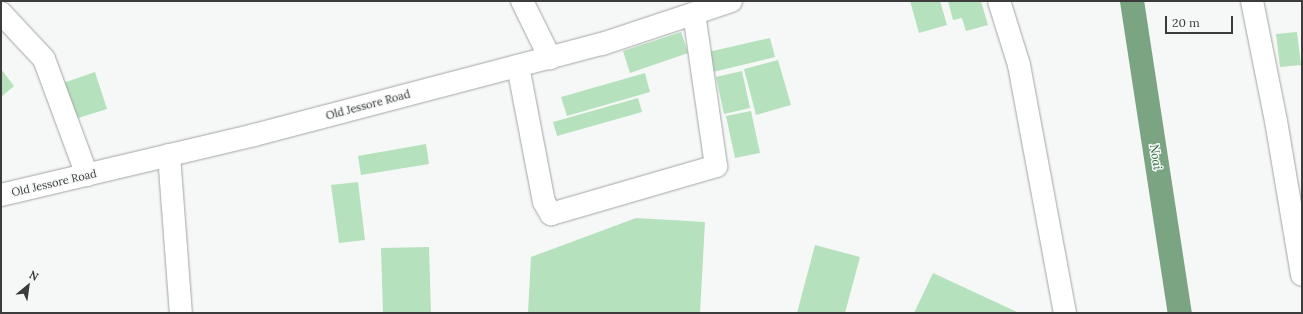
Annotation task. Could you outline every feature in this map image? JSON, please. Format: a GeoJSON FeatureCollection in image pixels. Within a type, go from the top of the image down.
{"type":"FeatureCollection","features":[{"type":"Feature","properties":{"kind":"street"},"geometry":{"type":"LineString","coordinates":[[522,1],[550,58]]}},
{"type":"Feature","properties":{"kind":"street","name":"Old Jessore Road"},"geometry":{"type":"LineString","coordinates":[[1,195],[254,135],[550,58],[602,44],[731,1]]}},
{"type":"Feature","properties":{"kind":"street"},"geometry":{"type":"LineString","coordinates":[[999,1],[1019,65],[1065,313]]}},
{"type":"Feature","properties":{"kind":"street"},"geometry":{"type":"LineString","coordinates":[[1252,1],[1276,121],[1302,274]]}},
{"type":"Feature","properties":{"kind":"street"},"geometry":{"type":"LineString","coordinates":[[1,13],[44,59],[87,175]]}},
{"type":"Feature","properties":{"kind":"street"},"geometry":{"type":"LineString","coordinates":[[518,66],[544,202],[552,214],[716,166],[694,14]]}},
{"type":"Feature","properties":{"kind":"street"},"geometry":{"type":"LineString","coordinates":[[169,155],[181,313]]}},
{"type":"Feature","properties":{"kind":"building"},"geometry":{"type":"Polygon","coordinates":[[[910,1],[940,1],[947,25],[919,33],[910,1]]]}},
{"type":"Feature","properties":{"kind":"building"},"geometry":{"type":"Polygon","coordinates":[[[948,1],[981,1],[988,25],[966,31],[962,18],[953,20],[948,1]]]}},
{"type":"Feature","properties":{"kind":"building"},"geometry":{"type":"Polygon","coordinates":[[[681,32],[688,53],[630,73],[623,51],[681,32]]]}},
{"type":"Feature","properties":{"kind":"building"},"geometry":{"type":"Polygon","coordinates":[[[1297,32],[1301,65],[1280,67],[1276,34],[1297,32]]]}},
{"type":"Feature","properties":{"kind":"building"},"geometry":{"type":"Polygon","coordinates":[[[770,38],[775,57],[713,72],[708,52],[770,38]]]}},
{"type":"Feature","properties":{"kind":"building"},"geometry":{"type":"Polygon","coordinates":[[[778,60],[791,105],[756,115],[744,69],[778,60]]]}},
{"type":"Feature","properties":{"kind":"building"},"geometry":{"type":"Polygon","coordinates":[[[1,69],[14,86],[1,97],[1,69]]]}},
{"type":"Feature","properties":{"kind":"building"},"geometry":{"type":"Polygon","coordinates":[[[742,71],[750,108],[724,114],[716,77],[742,71]]]}},
{"type":"Feature","properties":{"kind":"building"},"geometry":{"type":"Polygon","coordinates":[[[95,72],[107,109],[75,119],[63,83],[95,72]]]}},
{"type":"Feature","properties":{"kind":"building"},"geometry":{"type":"Polygon","coordinates":[[[645,73],[650,92],[567,116],[561,97],[645,73]]]}},
{"type":"Feature","properties":{"kind":"building"},"geometry":{"type":"Polygon","coordinates":[[[638,98],[642,112],[557,136],[553,122],[638,98]]]}},
{"type":"Feature","properties":{"kind":"building"},"geometry":{"type":"Polygon","coordinates":[[[751,111],[760,153],[735,158],[726,116],[751,111]]]}},
{"type":"Feature","properties":{"kind":"building"},"geometry":{"type":"Polygon","coordinates":[[[426,144],[429,164],[361,175],[358,156],[426,144]]]}},
{"type":"Feature","properties":{"kind":"building"},"geometry":{"type":"Polygon","coordinates":[[[358,182],[365,240],[339,243],[331,185],[358,182]]]}},
{"type":"Feature","properties":{"kind":"building"},"geometry":{"type":"Polygon","coordinates":[[[636,218],[705,222],[700,313],[528,313],[531,257],[636,218]]]}},
{"type":"Feature","properties":{"kind":"building"},"geometry":{"type":"Polygon","coordinates":[[[815,245],[860,257],[845,313],[797,313],[815,245]]]}},
{"type":"Feature","properties":{"kind":"building"},"geometry":{"type":"Polygon","coordinates":[[[429,247],[431,313],[383,313],[381,248],[429,247]]]}},
{"type":"Feature","properties":{"kind":"building"},"geometry":{"type":"Polygon","coordinates":[[[933,273],[1017,312],[914,313],[933,273]]]}},
{"type":"Feature","properties":{"kind":"waterway","name":"Noai"},"geometry":{"type":"LineString","coordinates":[[1132,1],[1180,313]]}}]}
